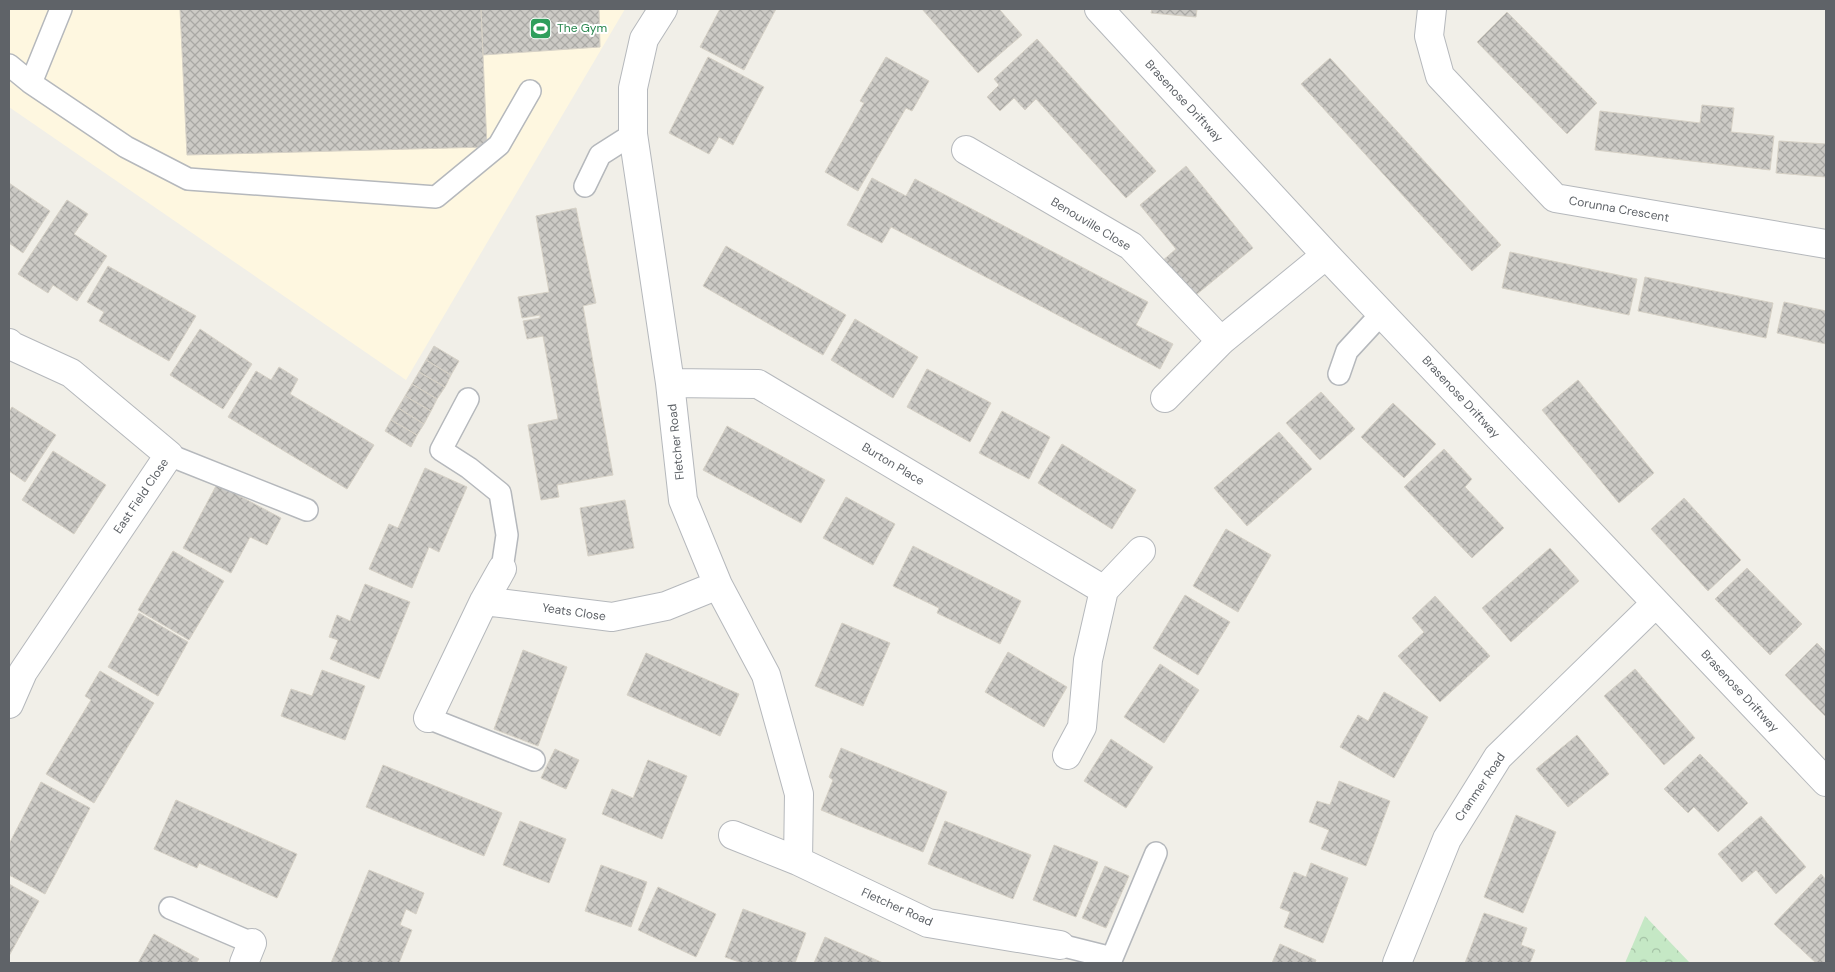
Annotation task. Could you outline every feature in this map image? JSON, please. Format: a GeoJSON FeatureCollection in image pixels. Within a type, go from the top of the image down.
{"type":"FeatureCollection","features":[{"type":"Feature","properties":{"kind":"street","name":"Fletcher Road"},"geometry":{"type":"LineString","coordinates":[[663,9],[644,39],[640,56],[633,88],[634,134],[670,384],[683,500],[718,585],[766,675],[799,794],[798,861]]}},
{"type":"Feature","properties":{"kind":"street","name":"Brasenose Driftway"},"geometry":{"type":"LineString","coordinates":[[1098,9],[1326,255],[1826,782]]}},
{"type":"Feature","properties":{"kind":"street","name":"Corunna Crescent"},"geometry":{"type":"LineString","coordinates":[[1432,9],[1429,36],[1440,76],[1555,198],[1826,244]]}},
{"type":"Feature","properties":{"kind":"street","name":"Benouville Close"},"geometry":{"type":"LineString","coordinates":[[966,150],[1131,246],[1221,341]]}},
{"type":"Feature","properties":{"kind":"street"},"geometry":{"type":"LineString","coordinates":[[1165,398],[1221,341],[1326,255]]}},
{"type":"Feature","properties":{"kind":"street","name":"East Field Close"},"geometry":{"type":"LineString","coordinates":[[9,343],[71,373],[169,455],[23,672],[9,704]]}},
{"type":"Feature","properties":{"kind":"street","name":"Burton Place"},"geometry":{"type":"LineString","coordinates":[[670,384],[758,384],[1104,590]]}},
{"type":"Feature","properties":{"kind":"street"},"geometry":{"type":"LineString","coordinates":[[1067,755],[1082,727],[1088,660],[1104,590],[1141,551]]}},
{"type":"Feature","properties":{"kind":"street"},"geometry":{"type":"LineString","coordinates":[[428,718],[484,601],[502,568]]}},
{"type":"Feature","properties":{"kind":"street","name":"Yeats Close"},"geometry":{"type":"LineString","coordinates":[[484,601],[612,617],[666,606],[718,585]]}},
{"type":"Feature","properties":{"kind":"street","name":"Cranmer Road"},"geometry":{"type":"LineString","coordinates":[[1397,963],[1446,839],[1498,757],[1656,602]]}},
{"type":"Feature","properties":{"kind":"street","name":"Fletcher Road"},"geometry":{"type":"LineString","coordinates":[[733,835],[798,861],[928,923],[1060,945]]}},
{"type":"Feature","properties":{"kind":"lane"},"geometry":{"type":"LineString","coordinates":[[31,83],[61,9]]}},
{"type":"Feature","properties":{"kind":"lane"},"geometry":{"type":"LineString","coordinates":[[9,64],[31,83],[126,147],[188,178],[436,197],[499,145],[530,91]]}},
{"type":"Feature","properties":{"kind":"lane"},"geometry":{"type":"LineString","coordinates":[[585,186],[600,155],[634,134]]}},
{"type":"Feature","properties":{"kind":"lane"},"geometry":{"type":"LineString","coordinates":[[1339,374],[1347,351],[1382,313]]}},
{"type":"Feature","properties":{"kind":"lane"},"geometry":{"type":"LineString","coordinates":[[468,399],[440,450],[469,468],[500,493],[506,535],[502,568]]}},
{"type":"Feature","properties":{"kind":"lane"},"geometry":{"type":"LineString","coordinates":[[169,455],[307,510]]}},
{"type":"Feature","properties":{"kind":"lane"},"geometry":{"type":"LineString","coordinates":[[428,718],[534,760]]}},
{"type":"Feature","properties":{"kind":"lane"},"geometry":{"type":"LineString","coordinates":[[1060,945],[1112,958],[1156,853]]}},
{"type":"Feature","properties":{"kind":"lane"},"geometry":{"type":"LineString","coordinates":[[170,908],[248,953]]}},
{"type":"Feature","properties":{"kind":"shaded area"},"geometry":{"type":"Polygon","coordinates":[[[9,9],[625,9],[406,380],[9,107],[9,9]]]}},
{"type":"Feature","properties":{"kind":"green space"},"geometry":{"type":"Polygon","coordinates":[[[1645,916],[1690,963],[1625,963],[1645,916]]]}},
{"type":"Feature","properties":{"kind":"building"},"geometry":{"type":"Polygon","coordinates":[[[180,9],[481,9],[487,147],[187,155],[180,9]]]}},
{"type":"Feature","properties":{"kind":"building","name":"The Gym"},"geometry":{"type":"Polygon","coordinates":[[[481,9],[599,9],[600,47],[483,55],[481,9]]]}},
{"type":"Feature","properties":{"kind":"building"},"geometry":{"type":"Polygon","coordinates":[[[720,9],[776,9],[744,70],[700,47],[720,9]]]}},
{"type":"Feature","properties":{"kind":"building"},"geometry":{"type":"Polygon","coordinates":[[[922,9],[999,9],[1022,35],[978,73],[922,9]]]}},
{"type":"Feature","properties":{"kind":"building"},"geometry":{"type":"Polygon","coordinates":[[[1152,9],[1197,9],[1196,17],[1151,13],[1152,9]]]}},
{"type":"Feature","properties":{"kind":"building"},"geometry":{"type":"Polygon","coordinates":[[[1507,12],[1597,103],[1567,134],[1477,42],[1507,12]]]}},
{"type":"Feature","properties":{"kind":"building"},"geometry":{"type":"Polygon","coordinates":[[[1037,39],[1156,171],[1126,198],[1036,99],[1025,110],[1014,98],[1000,111],[987,97],[999,85],[994,79],[1037,39]]]}},
{"type":"Feature","properties":{"kind":"building"},"geometry":{"type":"Polygon","coordinates":[[[708,57],[764,87],[733,145],[719,137],[709,154],[669,133],[708,57]]]}},
{"type":"Feature","properties":{"kind":"building"},"geometry":{"type":"Polygon","coordinates":[[[886,57],[929,81],[912,111],[906,108],[858,191],[825,172],[864,103],[860,101],[886,57]]]}},
{"type":"Feature","properties":{"kind":"building"},"geometry":{"type":"Polygon","coordinates":[[[1330,58],[1501,245],[1472,271],[1301,84],[1330,58]]]}},
{"type":"Feature","properties":{"kind":"building"},"geometry":{"type":"Polygon","coordinates":[[[1702,105],[1734,108],[1731,132],[1774,136],[1770,170],[1595,150],[1600,111],[1700,123],[1702,105]]]}},
{"type":"Feature","properties":{"kind":"building"},"geometry":{"type":"Polygon","coordinates":[[[1779,141],[1826,144],[1826,177],[1776,173],[1779,141]]]}},
{"type":"Feature","properties":{"kind":"building"},"geometry":{"type":"Polygon","coordinates":[[[1186,166],[1253,248],[1191,299],[1161,262],[1176,249],[1140,205],[1186,166]]]}},
{"type":"Feature","properties":{"kind":"building"},"geometry":{"type":"Polygon","coordinates":[[[872,178],[906,196],[915,179],[1148,302],[1136,325],[1173,344],[1160,369],[891,227],[882,243],[847,225],[872,178]]]}},
{"type":"Feature","properties":{"kind":"building"},"geometry":{"type":"Polygon","coordinates":[[[9,183],[50,211],[23,253],[9,243],[9,183]]]}},
{"type":"Feature","properties":{"kind":"building"},"geometry":{"type":"Polygon","coordinates":[[[67,200],[88,214],[74,234],[107,256],[77,301],[53,285],[48,293],[18,274],[67,200]]]}},
{"type":"Feature","properties":{"kind":"building"},"geometry":{"type":"Polygon","coordinates":[[[576,208],[596,303],[583,306],[613,475],[557,485],[559,497],[541,500],[528,425],[558,419],[543,336],[527,339],[523,321],[540,318],[540,315],[522,318],[518,297],[549,292],[536,216],[576,208]]]}},
{"type":"Feature","properties":{"kind":"building"},"geometry":{"type":"Polygon","coordinates":[[[726,246],[846,315],[823,355],[703,286],[726,246]]]}},
{"type":"Feature","properties":{"kind":"building"},"geometry":{"type":"Polygon","coordinates":[[[1510,252],[1637,279],[1629,315],[1502,288],[1510,252]]]}},
{"type":"Feature","properties":{"kind":"building"},"geometry":{"type":"Polygon","coordinates":[[[108,266],[196,316],[169,361],[99,321],[104,312],[87,302],[108,266]]]}},
{"type":"Feature","properties":{"kind":"building"},"geometry":{"type":"Polygon","coordinates":[[[1645,277],[1773,303],[1766,338],[1638,311],[1645,277]]]}},
{"type":"Feature","properties":{"kind":"building"},"geometry":{"type":"Polygon","coordinates":[[[1784,302],[1826,311],[1826,344],[1777,333],[1784,302]]]}},
{"type":"Feature","properties":{"kind":"building"},"geometry":{"type":"Polygon","coordinates":[[[855,319],[918,357],[893,398],[831,360],[855,319]]]}},
{"type":"Feature","properties":{"kind":"building"},"geometry":{"type":"Polygon","coordinates":[[[200,329],[252,364],[223,409],[170,375],[200,329]]]}},
{"type":"Feature","properties":{"kind":"building"},"geometry":{"type":"Polygon","coordinates":[[[434,346],[459,361],[451,375],[426,360],[434,346]]]}},
{"type":"Feature","properties":{"kind":"building"},"geometry":{"type":"Polygon","coordinates":[[[426,360],[451,375],[445,387],[419,372],[426,360]]]}},
{"type":"Feature","properties":{"kind":"building"},"geometry":{"type":"Polygon","coordinates":[[[279,367],[298,379],[290,394],[374,445],[347,489],[228,417],[256,371],[271,380],[279,367]]]}},
{"type":"Feature","properties":{"kind":"building"},"geometry":{"type":"Polygon","coordinates":[[[927,369],[991,403],[970,442],[907,407],[927,369]]]}},
{"type":"Feature","properties":{"kind":"building"},"geometry":{"type":"Polygon","coordinates":[[[419,372],[445,387],[437,399],[412,384],[419,372]]]}},
{"type":"Feature","properties":{"kind":"building"},"geometry":{"type":"Polygon","coordinates":[[[1578,380],[1654,473],[1619,503],[1542,410],[1578,380]]]}},
{"type":"Feature","properties":{"kind":"building"},"geometry":{"type":"Polygon","coordinates":[[[412,384],[437,399],[431,411],[405,396],[412,384]]]}},
{"type":"Feature","properties":{"kind":"building"},"geometry":{"type":"Polygon","coordinates":[[[1321,392],[1355,429],[1320,460],[1286,423],[1321,392]]]}},
{"type":"Feature","properties":{"kind":"building"},"geometry":{"type":"Polygon","coordinates":[[[405,396],[431,411],[424,424],[398,408],[405,396]]]}},
{"type":"Feature","properties":{"kind":"building"},"geometry":{"type":"Polygon","coordinates":[[[1393,403],[1436,444],[1404,478],[1361,437],[1393,403]]]}},
{"type":"Feature","properties":{"kind":"building"},"geometry":{"type":"Polygon","coordinates":[[[12,407],[56,435],[25,482],[9,471],[9,412],[12,407]]]}},
{"type":"Feature","properties":{"kind":"building"},"geometry":{"type":"Polygon","coordinates":[[[398,408],[424,424],[417,435],[391,420],[398,408]]]}},
{"type":"Feature","properties":{"kind":"building"},"geometry":{"type":"Polygon","coordinates":[[[1002,411],[1050,437],[1029,479],[979,453],[1002,411]]]}},
{"type":"Feature","properties":{"kind":"building"},"geometry":{"type":"Polygon","coordinates":[[[391,420],[417,435],[411,447],[385,431],[391,420]]]}},
{"type":"Feature","properties":{"kind":"building"},"geometry":{"type":"Polygon","coordinates":[[[727,426],[825,480],[801,523],[703,470],[727,426]]]}},
{"type":"Feature","properties":{"kind":"building"},"geometry":{"type":"Polygon","coordinates":[[[1279,432],[1312,469],[1247,526],[1214,488],[1279,432]]]}},
{"type":"Feature","properties":{"kind":"building"},"geometry":{"type":"Polygon","coordinates":[[[1062,444],[1136,490],[1112,529],[1038,483],[1062,444]]]}},
{"type":"Feature","properties":{"kind":"building"},"geometry":{"type":"Polygon","coordinates":[[[1444,449],[1472,479],[1465,487],[1504,528],[1472,558],[1404,487],[1444,449]]]}},
{"type":"Feature","properties":{"kind":"building"},"geometry":{"type":"Polygon","coordinates":[[[53,451],[106,485],[74,534],[22,500],[53,451]]]}},
{"type":"Feature","properties":{"kind":"building"},"geometry":{"type":"Polygon","coordinates":[[[425,468],[467,487],[439,552],[429,547],[412,588],[369,569],[389,524],[398,528],[425,468]]]}},
{"type":"Feature","properties":{"kind":"building"},"geometry":{"type":"Polygon","coordinates":[[[217,484],[281,518],[267,545],[250,537],[231,573],[183,548],[217,484]]]}},
{"type":"Feature","properties":{"kind":"building"},"geometry":{"type":"Polygon","coordinates":[[[846,497],[895,524],[873,565],[823,538],[846,497]]]}},
{"type":"Feature","properties":{"kind":"building"},"geometry":{"type":"Polygon","coordinates":[[[1684,498],[1741,560],[1708,591],[1651,529],[1684,498]]]}},
{"type":"Feature","properties":{"kind":"building"},"geometry":{"type":"Polygon","coordinates":[[[625,500],[634,548],[588,556],[580,508],[625,500]]]}},
{"type":"Feature","properties":{"kind":"building"},"geometry":{"type":"Polygon","coordinates":[[[1226,529],[1271,555],[1238,612],[1193,586],[1226,529]]]}},
{"type":"Feature","properties":{"kind":"building"},"geometry":{"type":"Polygon","coordinates":[[[913,546],[1021,601],[1000,644],[937,613],[939,608],[893,586],[913,546]]]}},
{"type":"Feature","properties":{"kind":"building"},"geometry":{"type":"Polygon","coordinates":[[[1550,548],[1579,581],[1511,642],[1482,608],[1550,548]]]}},
{"type":"Feature","properties":{"kind":"building"},"geometry":{"type":"Polygon","coordinates":[[[173,551],[224,581],[189,640],[138,610],[173,551]]]}},
{"type":"Feature","properties":{"kind":"building"},"geometry":{"type":"Polygon","coordinates":[[[1747,568],[1802,624],[1770,655],[1715,599],[1747,568]]]}},
{"type":"Feature","properties":{"kind":"building"},"geometry":{"type":"Polygon","coordinates":[[[365,584],[410,602],[379,679],[330,659],[338,640],[329,637],[337,615],[350,621],[365,584]]]}},
{"type":"Feature","properties":{"kind":"building"},"geometry":{"type":"Polygon","coordinates":[[[1185,595],[1230,622],[1198,675],[1153,648],[1185,595]]]}},
{"type":"Feature","properties":{"kind":"building"},"geometry":{"type":"Polygon","coordinates":[[[1435,596],[1490,656],[1440,702],[1398,656],[1424,632],[1412,618],[1435,596]]]}},
{"type":"Feature","properties":{"kind":"building"},"geometry":{"type":"Polygon","coordinates":[[[139,613],[188,642],[158,696],[108,667],[139,613]]]}},
{"type":"Feature","properties":{"kind":"building"},"geometry":{"type":"Polygon","coordinates":[[[842,623],[890,643],[863,706],[815,686],[842,623]]]}},
{"type":"Feature","properties":{"kind":"building"},"geometry":{"type":"Polygon","coordinates":[[[1817,643],[1826,652],[1826,717],[1785,675],[1817,643]]]}},
{"type":"Feature","properties":{"kind":"building"},"geometry":{"type":"Polygon","coordinates":[[[523,650],[567,667],[538,746],[494,729],[523,650]]]}},
{"type":"Feature","properties":{"kind":"building"},"geometry":{"type":"Polygon","coordinates":[[[1008,652],[1067,687],[1044,727],[985,692],[1008,652]]]}},
{"type":"Feature","properties":{"kind":"building"},"geometry":{"type":"Polygon","coordinates":[[[646,653],[739,694],[720,736],[627,695],[646,653]]]}},
{"type":"Feature","properties":{"kind":"building"},"geometry":{"type":"Polygon","coordinates":[[[1160,664],[1199,690],[1164,743],[1124,717],[1160,664]]]}},
{"type":"Feature","properties":{"kind":"building"},"geometry":{"type":"Polygon","coordinates":[[[1635,669],[1695,738],[1664,765],[1604,696],[1635,669]]]}},
{"type":"Feature","properties":{"kind":"building"},"geometry":{"type":"Polygon","coordinates":[[[322,670],[365,686],[345,740],[281,716],[291,689],[312,696],[322,670]]]}},
{"type":"Feature","properties":{"kind":"building"},"geometry":{"type":"Polygon","coordinates":[[[100,671],[154,703],[94,803],[46,774],[91,700],[85,696],[100,671]]]}},
{"type":"Feature","properties":{"kind":"building"},"geometry":{"type":"Polygon","coordinates":[[[1384,692],[1428,717],[1394,778],[1340,747],[1358,715],[1368,721],[1384,692]]]}},
{"type":"Feature","properties":{"kind":"building"},"geometry":{"type":"Polygon","coordinates":[[[1577,735],[1609,774],[1568,807],[1536,769],[1577,735]]]}},
{"type":"Feature","properties":{"kind":"building"},"geometry":{"type":"Polygon","coordinates":[[[1111,739],[1153,767],[1126,808],[1084,781],[1111,739]]]}},
{"type":"Feature","properties":{"kind":"building"},"geometry":{"type":"Polygon","coordinates":[[[841,748],[947,792],[923,852],[821,810],[833,780],[829,777],[841,748]]]}},
{"type":"Feature","properties":{"kind":"building"},"geometry":{"type":"Polygon","coordinates":[[[555,749],[579,760],[566,789],[541,778],[555,749]]]}},
{"type":"Feature","properties":{"kind":"building"},"geometry":{"type":"Polygon","coordinates":[[[1700,754],[1748,803],[1718,832],[1694,807],[1688,813],[1664,789],[1700,754]]]}},
{"type":"Feature","properties":{"kind":"building"},"geometry":{"type":"Polygon","coordinates":[[[648,760],[687,776],[662,839],[602,814],[612,789],[633,798],[648,760]]]}},
{"type":"Feature","properties":{"kind":"building"},"geometry":{"type":"Polygon","coordinates":[[[383,765],[502,813],[484,856],[366,807],[383,765]]]}},
{"type":"Feature","properties":{"kind":"building"},"geometry":{"type":"Polygon","coordinates":[[[1339,781],[1390,801],[1366,866],[1321,849],[1329,830],[1309,822],[1317,801],[1330,805],[1339,781]]]}},
{"type":"Feature","properties":{"kind":"building"},"geometry":{"type":"Polygon","coordinates":[[[41,782],[90,808],[45,894],[9,875],[9,844],[41,782]]]}},
{"type":"Feature","properties":{"kind":"building"},"geometry":{"type":"Polygon","coordinates":[[[176,800],[297,854],[277,898],[199,863],[197,868],[154,849],[176,800]]]}},
{"type":"Feature","properties":{"kind":"building"},"geometry":{"type":"Polygon","coordinates":[[[1516,815],[1556,832],[1523,913],[1484,897],[1516,815]]]}},
{"type":"Feature","properties":{"kind":"building"},"geometry":{"type":"Polygon","coordinates":[[[1761,816],[1806,867],[1776,894],[1756,870],[1742,882],[1718,854],[1761,816]]]}},
{"type":"Feature","properties":{"kind":"building"},"geometry":{"type":"Polygon","coordinates":[[[520,821],[566,839],[549,883],[503,865],[520,821]]]}},
{"type":"Feature","properties":{"kind":"building"},"geometry":{"type":"Polygon","coordinates":[[[945,821],[1031,855],[1013,899],[928,864],[945,821]]]}},
{"type":"Feature","properties":{"kind":"building"},"geometry":{"type":"Polygon","coordinates":[[[1054,845],[1098,862],[1076,917],[1033,900],[1054,845]]]}},
{"type":"Feature","properties":{"kind":"building"},"geometry":{"type":"Polygon","coordinates":[[[1311,863],[1348,878],[1323,943],[1284,927],[1290,912],[1280,908],[1294,872],[1306,877],[1311,863]]]}},
{"type":"Feature","properties":{"kind":"building"},"geometry":{"type":"Polygon","coordinates":[[[601,865],[647,882],[631,927],[585,911],[601,865]]]}},
{"type":"Feature","properties":{"kind":"building"},"geometry":{"type":"Polygon","coordinates":[[[1105,866],[1129,876],[1106,928],[1082,918],[1105,866]]]}},
{"type":"Feature","properties":{"kind":"building"},"geometry":{"type":"Polygon","coordinates":[[[369,870],[424,893],[416,914],[406,909],[400,925],[412,930],[399,963],[331,963],[369,870]]]}},
{"type":"Feature","properties":{"kind":"building"},"geometry":{"type":"Polygon","coordinates":[[[1821,874],[1826,880],[1826,963],[1816,963],[1774,924],[1821,874]]]}},
{"type":"Feature","properties":{"kind":"building"},"geometry":{"type":"Polygon","coordinates":[[[9,884],[39,901],[9,956],[9,884]]]}},
{"type":"Feature","properties":{"kind":"building"},"geometry":{"type":"Polygon","coordinates":[[[658,887],[716,914],[696,957],[638,930],[658,887]]]}},
{"type":"Feature","properties":{"kind":"building"},"geometry":{"type":"Polygon","coordinates":[[[743,909],[806,933],[795,963],[742,963],[725,957],[743,909]]]}},
{"type":"Feature","properties":{"kind":"building"},"geometry":{"type":"Polygon","coordinates":[[[1484,913],[1527,928],[1521,945],[1535,950],[1530,963],[1465,963],[1484,913]]]}},
{"type":"Feature","properties":{"kind":"building"},"geometry":{"type":"Polygon","coordinates":[[[154,934],[199,959],[196,963],[138,963],[154,934]]]}},
{"type":"Feature","properties":{"kind":"building"},"geometry":{"type":"Polygon","coordinates":[[[825,937],[883,963],[814,963],[825,937]]]}},
{"type":"Feature","properties":{"kind":"building"},"geometry":{"type":"Polygon","coordinates":[[[1280,944],[1316,960],[1315,963],[1272,963],[1280,944]]]}},
{"type":"Feature","properties":{"kind":"place","name":"The Gym"},"geometry":{"type":"Point","coordinates":[541,28]}}]}
